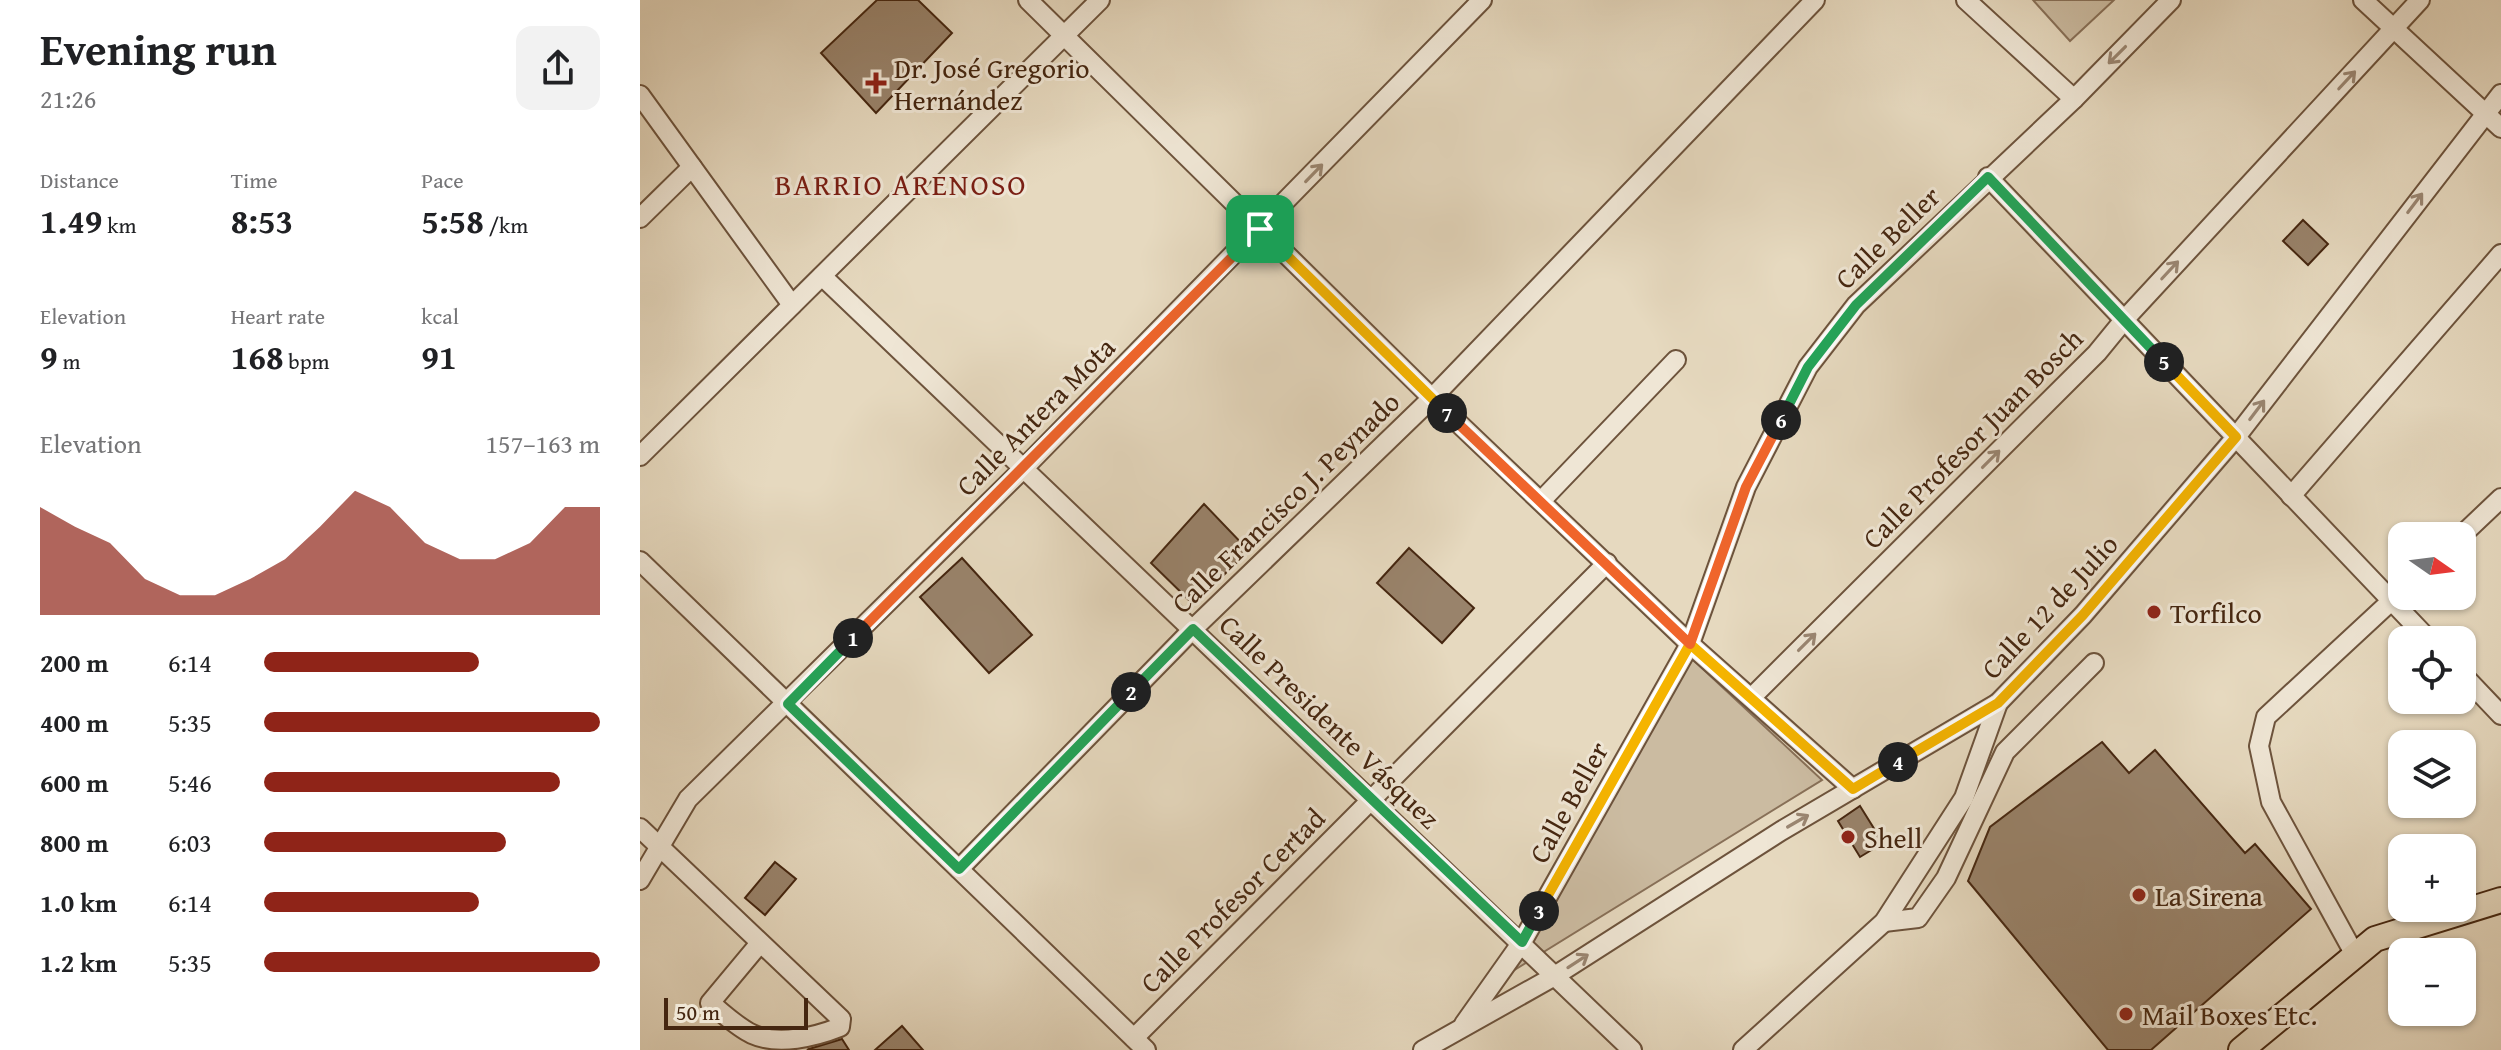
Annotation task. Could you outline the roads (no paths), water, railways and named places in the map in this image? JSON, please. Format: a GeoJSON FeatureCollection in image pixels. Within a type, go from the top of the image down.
{"type":"FeatureCollection","features":[{"type":"Feature","properties":{"kind":"main road"},"geometry":{"type":"LineString","coordinates":[[2241,1050],[2375,939],[2501,900]]}},
{"type":"Feature","properties":{"kind":"street"},"geometry":{"type":"LineString","coordinates":[[1028,0],[1432,398],[1690,644],[1853,789]]}},
{"type":"Feature","properties":{"kind":"street"},"geometry":{"type":"LineString","coordinates":[[640,456],[1100,0]]}},
{"type":"Feature","properties":{"kind":"street","name":"Calle Antera Mota"},"geometry":{"type":"LineString","coordinates":[[640,880],[688,799],[788,704],[1024,468],[1482,0]]}},
{"type":"Feature","properties":{"kind":"street","name":"Calle Francisco J. Peynado"},"geometry":{"type":"LineString","coordinates":[[959,869],[1193,629],[1432,398],[1815,0]]}},
{"type":"Feature","properties":{"kind":"street"},"geometry":{"type":"LineString","coordinates":[[1966,0],[2074,99]]}},
{"type":"Feature","properties":{"kind":"street","name":"Calle Beller"},"geometry":{"type":"LineString","coordinates":[[1462,1027],[1522,942],[1690,644],[1746,487],[1808,367],[1856,305],[2074,99],[2171,0]]}},
{"type":"Feature","properties":{"kind":"street"},"geometry":{"type":"LineString","coordinates":[[2363,0],[2501,128]]}},
{"type":"Feature","properties":{"kind":"street","name":"Calle Profesor Juan Bosch"},"geometry":{"type":"LineString","coordinates":[[1752,697],[2086,364],[2420,0]]}},
{"type":"Feature","properties":{"kind":"street","name":"Calle 12 de Julio"},"geometry":{"type":"LineString","coordinates":[[1423,1050],[1553,977],[1853,789],[1998,703],[2083,615],[2236,437],[2484,112],[2501,94]]}},
{"type":"Feature","properties":{"kind":"street"},"geometry":{"type":"LineString","coordinates":[[640,95],[792,305]]}},
{"type":"Feature","properties":{"kind":"street"},"geometry":{"type":"LineString","coordinates":[[640,218],[692,167]]}},
{"type":"Feature","properties":{"kind":"street"},"geometry":{"type":"LineString","coordinates":[[1988,177],[2291,496],[2388,588]]}},
{"type":"Feature","properties":{"kind":"street"},"geometry":{"type":"LineString","coordinates":[[2291,496],[2501,254]]}},
{"type":"Feature","properties":{"kind":"street","name":"Calle Presidente Vásquez"},"geometry":{"type":"LineString","coordinates":[[822,276],[1522,942],[1553,977]]}},
{"type":"Feature","properties":{"kind":"street"},"geometry":{"type":"LineString","coordinates":[[1541,501],[1676,360]]}},
{"type":"Feature","properties":{"kind":"street"},"geometry":{"type":"LineString","coordinates":[[2476,522],[2501,498]]}},
{"type":"Feature","properties":{"kind":"street"},"geometry":{"type":"LineString","coordinates":[[640,561],[1140,1044]]}},
{"type":"Feature","properties":{"kind":"street","name":"Calle Profesor Certad"},"geometry":{"type":"LineString","coordinates":[[1140,1044],[1371,798],[1607,563]]}},
{"type":"Feature","properties":{"kind":"street"},"geometry":{"type":"LineString","coordinates":[[2355,955],[2271,802],[2259,746],[2266,717],[2388,606]]}},
{"type":"Feature","properties":{"kind":"street"},"geometry":{"type":"LineString","coordinates":[[1884,922],[1918,918],[1946,878],[2005,752],[2094,663]]}},
{"type":"Feature","properties":{"kind":"street"},"geometry":{"type":"LineString","coordinates":[[2476,689],[2501,715]]}},
{"type":"Feature","properties":{"kind":"street"},"geometry":{"type":"LineString","coordinates":[[1743,1050],[1884,922],[1964,798],[1998,703]]}},
{"type":"Feature","properties":{"kind":"street"},"geometry":{"type":"LineString","coordinates":[[640,828],[841,1019],[840,1027],[803,1038],[768,1038],[752,1034],[710,1003],[760,943]]}},
{"type":"Feature","properties":{"kind":"street"},"geometry":{"type":"LineString","coordinates":[[1553,977],[1632,1050]]}},
{"type":"Feature","properties":{"kind":"place","name":"Dr. José Gregorio Hernández"},"geometry":{"type":"Point","coordinates":[876,83]}},
{"type":"Feature","properties":{"kind":"place","name":"Torfilco"},"geometry":{"type":"Point","coordinates":[2154,612]}},
{"type":"Feature","properties":{"kind":"place","name":"Shell"},"geometry":{"type":"Point","coordinates":[1848,837]}},
{"type":"Feature","properties":{"kind":"place","name":"La Sirena"},"geometry":{"type":"Point","coordinates":[2139,895]}},
{"type":"Feature","properties":{"kind":"place","name":"Mail Boxes Etc."},"geometry":{"type":"Point","coordinates":[2126,1014]}},
{"type":"Feature","properties":{"kind":"district","name":"BARRIO ARENOSO"},"geometry":{"type":"Point","coordinates":[901,184]}}]}
